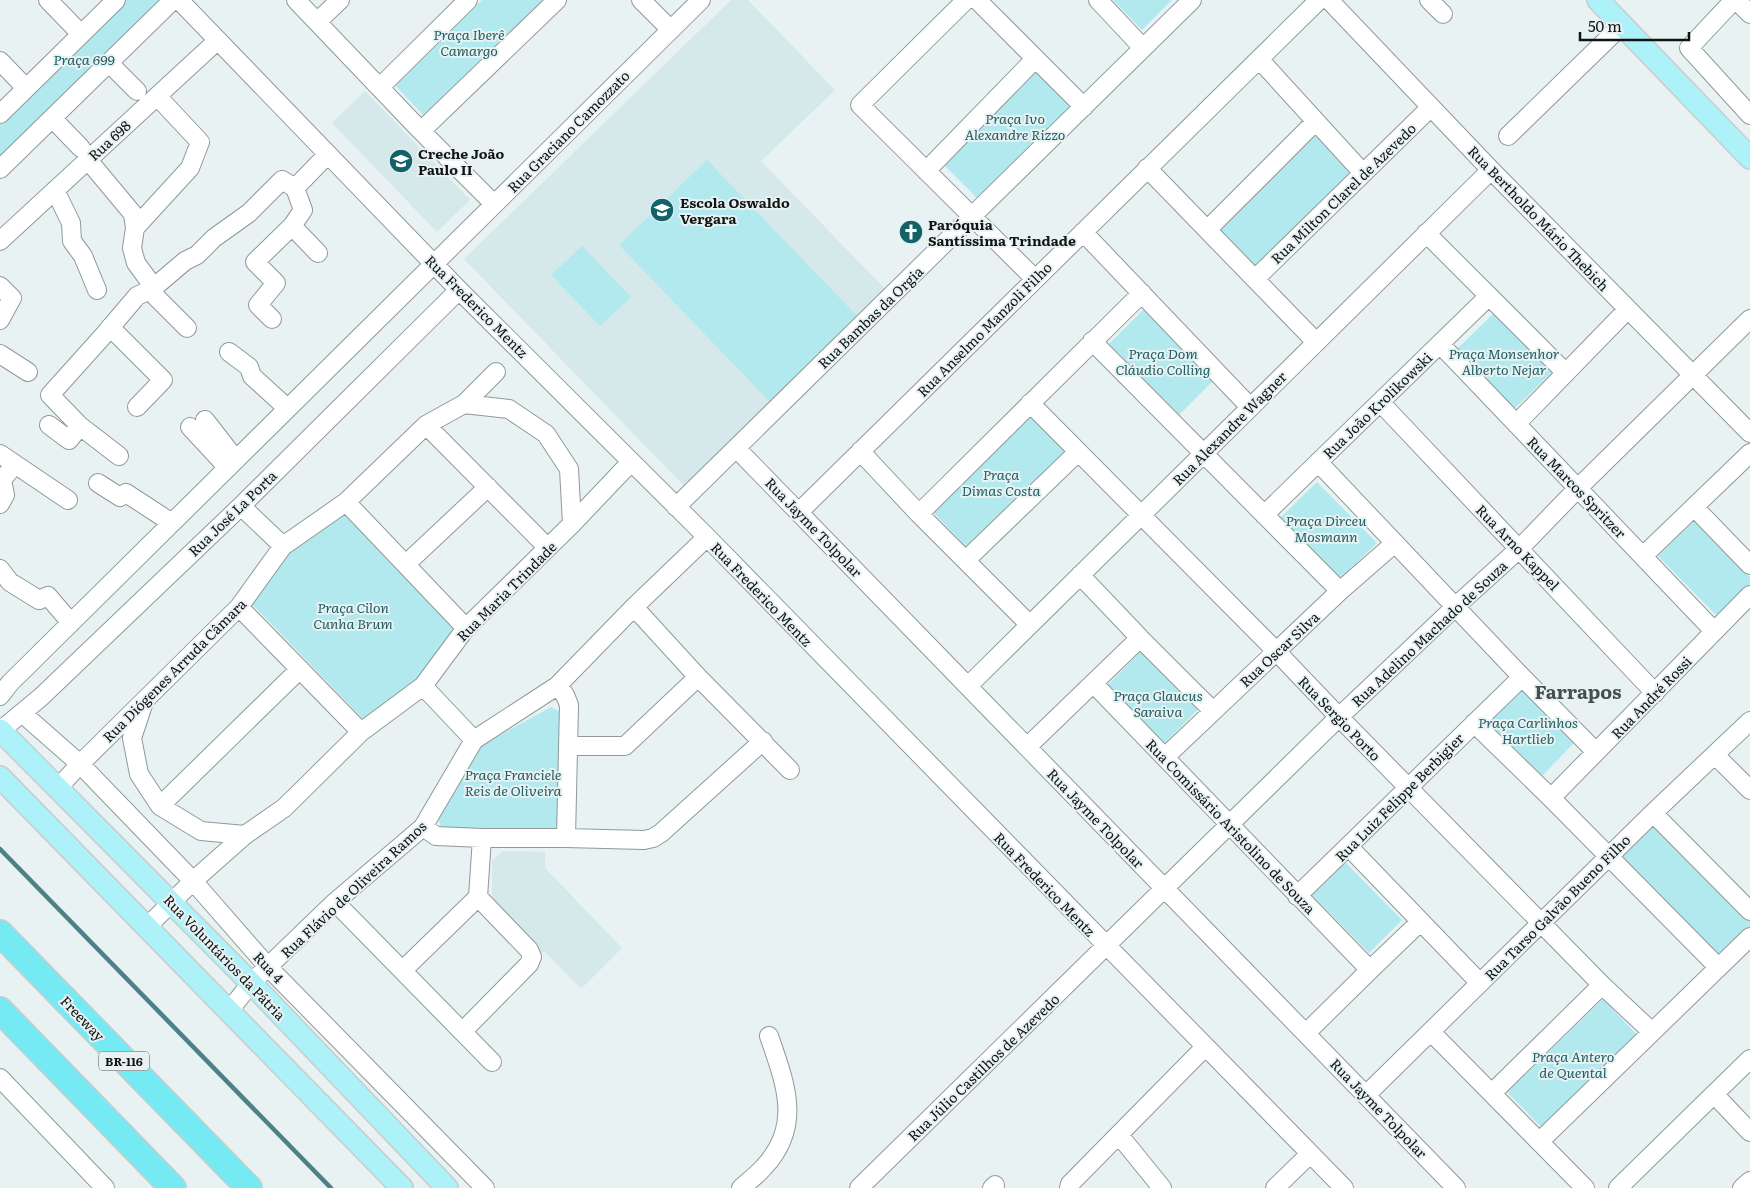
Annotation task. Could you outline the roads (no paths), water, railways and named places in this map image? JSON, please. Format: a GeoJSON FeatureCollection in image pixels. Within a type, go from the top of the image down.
{"type":"FeatureCollection","features":[{"type":"Feature","properties":{"kind":"highway","name":"Freeway"},"geometry":{"type":"LineString","coordinates":[[0,934],[249,1188]]}},
{"type":"Feature","properties":{"kind":"highway"},"geometry":{"type":"LineString","coordinates":[[0,1010],[173,1188]]}},
{"type":"Feature","properties":{"kind":"highway"},"geometry":{"type":"LineString","coordinates":[[0,1026],[49,1062]]}},
{"type":"Feature","properties":{"kind":"main road"},"geometry":{"type":"LineString","coordinates":[[1598,0],[1750,158]]}},
{"type":"Feature","properties":{"kind":"main road","name":"Rua Voluntários da Pátria"},"geometry":{"type":"LineString","coordinates":[[1,731],[251,983],[447,1188]]}},
{"type":"Feature","properties":{"kind":"main road"},"geometry":{"type":"LineString","coordinates":[[0,777],[402,1188]]}},
{"type":"Feature","properties":{"kind":"street"},"geometry":{"type":"LineString","coordinates":[[48,0],[81,34]]}},
{"type":"Feature","properties":{"kind":"street"},"geometry":{"type":"LineString","coordinates":[[0,114],[116,0]]}},
{"type":"Feature","properties":{"kind":"street"},"geometry":{"type":"LineString","coordinates":[[0,169],[173,0]]}},
{"type":"Feature","properties":{"kind":"street","name":"Rua Frederico Mentz"},"geometry":{"type":"LineString","coordinates":[[179,0],[459,290],[707,537],[1106,947],[1344,1188]]}},
{"type":"Feature","properties":{"kind":"street"},"geometry":{"type":"LineString","coordinates":[[296,0],[421,131],[494,204]]}},
{"type":"Feature","properties":{"kind":"street"},"geometry":{"type":"LineString","coordinates":[[318,22],[340,0]]}},
{"type":"Feature","properties":{"kind":"street"},"geometry":{"type":"LineString","coordinates":[[380,87],[468,0]]}},
{"type":"Feature","properties":{"kind":"street"},"geometry":{"type":"LineString","coordinates":[[421,131],[557,0]]}},
{"type":"Feature","properties":{"kind":"street"},"geometry":{"type":"LineString","coordinates":[[641,0],[671,30]]}},
{"type":"Feature","properties":{"kind":"street","name":"Rua Graciano Camozzato"},"geometry":{"type":"LineString","coordinates":[[434,263],[701,0]]}},
{"type":"Feature","properties":{"kind":"street"},"geometry":{"type":"LineString","coordinates":[[966,0],[860,105],[1034,280]]}},
{"type":"Feature","properties":{"kind":"street"},"geometry":{"type":"LineString","coordinates":[[978,0],[1084,107]]}},
{"type":"Feature","properties":{"kind":"street"},"geometry":{"type":"LineString","coordinates":[[1098,0],[1144,48]]}},
{"type":"Feature","properties":{"kind":"street","name":"Rua Bambas da Orgia"},"geometry":{"type":"LineString","coordinates":[[676,507],[1192,0]]}},
{"type":"Feature","properties":{"kind":"street","name":"Rua Anselmo Manzoli Filho"},"geometry":{"type":"LineString","coordinates":[[799,512],[1318,0]]}},
{"type":"Feature","properties":{"kind":"street","name":"Rua Bertholdo Mário Thebich"},"geometry":{"type":"LineString","coordinates":[[1329,0],[1491,170],[1750,433]]}},
{"type":"Feature","properties":{"kind":"street"},"geometry":{"type":"LineString","coordinates":[[1429,0],[1442,14]]}},
{"type":"Feature","properties":{"kind":"street"},"geometry":{"type":"LineString","coordinates":[[1750,14],[1735,0],[1689,48],[1750,115]]}},
{"type":"Feature","properties":{"kind":"street"},"geometry":{"type":"LineString","coordinates":[[1508,136],[1622,25]]}},
{"type":"Feature","properties":{"kind":"street","name":"Rua 698"},"geometry":{"type":"LineString","coordinates":[[0,241],[55,190],[85,154],[157,96],[218,40]]}},
{"type":"Feature","properties":{"kind":"street"},"geometry":{"type":"LineString","coordinates":[[926,171],[1036,59]]}},
{"type":"Feature","properties":{"kind":"street"},"geometry":{"type":"LineString","coordinates":[[1259,59],[1363,172]]}},
{"type":"Feature","properties":{"kind":"street"},"geometry":{"type":"LineString","coordinates":[[0,61],[26,88]]}},
{"type":"Feature","properties":{"kind":"street"},"geometry":{"type":"LineString","coordinates":[[109,63],[137,91]]}},
{"type":"Feature","properties":{"kind":"street"},"geometry":{"type":"LineString","coordinates":[[135,228],[190,168],[200,142],[157,96]]}},
{"type":"Feature","properties":{"kind":"street","name":"Rua Milton Clarel de Azevedo"},"geometry":{"type":"LineString","coordinates":[[1254,279],[1431,107]]}},
{"type":"Feature","properties":{"kind":"street"},"geometry":{"type":"LineString","coordinates":[[52,118],[85,154],[133,214],[135,228],[132,248],[136,263],[150,282],[156,297],[187,328]]}},
{"type":"Feature","properties":{"kind":"street"},"geometry":{"type":"LineString","coordinates":[[1207,230],[1316,122]]}},
{"type":"Feature","properties":{"kind":"street"},"geometry":{"type":"LineString","coordinates":[[295,188],[328,154]]}},
{"type":"Feature","properties":{"kind":"street"},"geometry":{"type":"LineString","coordinates":[[1147,168],[1316,342]]}},
{"type":"Feature","properties":{"kind":"street","name":"Rua Alexandre Wagner"},"geometry":{"type":"LineString","coordinates":[[968,686],[1491,170]]}},
{"type":"Feature","properties":{"kind":"street"},"geometry":{"type":"LineString","coordinates":[[119,456],[80,426],[50,395],[137,296],[152,290],[185,261],[197,255],[214,238],[249,213],[282,180],[295,188],[304,210],[292,226],[256,262],[276,283],[258,305],[272,319]]}},
{"type":"Feature","properties":{"kind":"street"},"geometry":{"type":"LineString","coordinates":[[55,190],[72,223],[72,241],[84,256],[97,290]]}},
{"type":"Feature","properties":{"kind":"street"},"geometry":{"type":"LineString","coordinates":[[292,226],[318,253]]}},
{"type":"Feature","properties":{"kind":"street"},"geometry":{"type":"LineString","coordinates":[[1083,232],[1250,408]]}},
{"type":"Feature","properties":{"kind":"street"},"geometry":{"type":"LineString","coordinates":[[1426,233],[1566,373]]}},
{"type":"Feature","properties":{"kind":"street"},"geometry":{"type":"LineString","coordinates":[[0,696],[10,683],[434,263]]}},
{"type":"Feature","properties":{"kind":"street"},"geometry":{"type":"LineString","coordinates":[[0,286],[12,298],[0,320]]}},
{"type":"Feature","properties":{"kind":"street","name":"Rua José La Porta"},"geometry":{"type":"LineString","coordinates":[[1,731],[23,714],[241,506],[459,290]]}},
{"type":"Feature","properties":{"kind":"street"},"geometry":{"type":"LineString","coordinates":[[919,514],[1142,293]]}},
{"type":"Feature","properties":{"kind":"street","name":"Rua João Krolikowski"},"geometry":{"type":"LineString","coordinates":[[1264,515],[1489,296]]}},
{"type":"Feature","properties":{"kind":"street"},"geometry":{"type":"LineString","coordinates":[[1516,424],[1628,309]]}},
{"type":"Feature","properties":{"kind":"street","name":"Rua Adelino Machado de Souza"},"geometry":{"type":"LineString","coordinates":[[1106,947],[1339,717],[1454,607],[1519,549],[1578,488],[1750,319]]}},
{"type":"Feature","properties":{"kind":"street"},"geometry":{"type":"LineString","coordinates":[[110,327],[163,380],[137,407]]}},
{"type":"Feature","properties":{"kind":"street"},"geometry":{"type":"LineString","coordinates":[[1092,341],[1340,591]]}},
{"type":"Feature","properties":{"kind":"street","name":"Rua Marcos Spritzer"},"geometry":{"type":"LineString","coordinates":[[1440,344],[1714,631]]}},
{"type":"Feature","properties":{"kind":"street"},"geometry":{"type":"LineString","coordinates":[[230,352],[249,367],[252,376],[287,408]]}},
{"type":"Feature","properties":{"kind":"street"},"geometry":{"type":"LineString","coordinates":[[0,354],[28,372]]}},
{"type":"Feature","properties":{"kind":"street","name":"Rua Diógenes Arruda Câmara"},"geometry":{"type":"LineString","coordinates":[[80,764],[239,607],[283,546],[346,502],[426,425],[464,404],[496,372]]}},
{"type":"Feature","properties":{"kind":"street","name":"Rua Arno Kappel"},"geometry":{"type":"LineString","coordinates":[[1380,402],[1655,693]]}},
{"type":"Feature","properties":{"kind":"street","name":"Rua Sergio Porto"},"geometry":{"type":"LineString","coordinates":[[1030,403],[1277,652],[1602,985],[1652,1032]]}},
{"type":"Feature","properties":{"kind":"street"},"geometry":{"type":"LineString","coordinates":[[464,404],[509,409],[546,434],[569,469],[572,524]]}},
{"type":"Feature","properties":{"kind":"street"},"geometry":{"type":"LineString","coordinates":[[197,423],[232,464]]}},
{"type":"Feature","properties":{"kind":"street"},"geometry":{"type":"LineString","coordinates":[[426,425],[548,548]]}},
{"type":"Feature","properties":{"kind":"street"},"geometry":{"type":"LineString","coordinates":[[49,426],[69,440],[80,426]]}},
{"type":"Feature","properties":{"kind":"street","name":"Rua Jayme Tolpolar"},"geometry":{"type":"LineString","coordinates":[[736,448],[1456,1188]]}},
{"type":"Feature","properties":{"kind":"street"},"geometry":{"type":"LineString","coordinates":[[860,451],[919,514],[1030,625]]}},
{"type":"Feature","properties":{"kind":"street"},"geometry":{"type":"LineString","coordinates":[[966,560],[1078,452]]}},
{"type":"Feature","properties":{"kind":"street"},"geometry":{"type":"LineString","coordinates":[[1643,556],[1750,452]]}},
{"type":"Feature","properties":{"kind":"street"},"geometry":{"type":"LineString","coordinates":[[0,454],[68,500]]}},
{"type":"Feature","properties":{"kind":"street","name":"Rua Maria Trindade"},"geometry":{"type":"LineString","coordinates":[[146,927],[193,881],[245,835],[284,808],[361,732],[424,686],[466,628],[572,524],[631,462]]}},
{"type":"Feature","properties":{"kind":"street"},"geometry":{"type":"LineString","coordinates":[[1318,462],[1454,607],[1596,752]]}},
{"type":"Feature","properties":{"kind":"street"},"geometry":{"type":"LineString","coordinates":[[0,504],[5,495],[2,480],[15,464]]}},
{"type":"Feature","properties":{"kind":"street"},"geometry":{"type":"LineString","coordinates":[[98,483],[120,498],[126,493],[172,523]]}},
{"type":"Feature","properties":{"kind":"street"},"geometry":{"type":"LineString","coordinates":[[406,564],[488,487]]}},
{"type":"Feature","properties":{"kind":"street"},"geometry":{"type":"LineString","coordinates":[[346,502],[466,628]]}},
{"type":"Feature","properties":{"kind":"street"},"geometry":{"type":"LineString","coordinates":[[241,506],[283,546]]}},
{"type":"Feature","properties":{"kind":"street"},"geometry":{"type":"LineString","coordinates":[[1694,507],[1750,565]]}},
{"type":"Feature","properties":{"kind":"street","name":"Rua Flávio de Oliveira Ramos"},"geometry":{"type":"LineString","coordinates":[[229,1011],[251,983],[269,968],[335,902],[423,827],[474,740],[557,686],[634,607],[707,537]]}},
{"type":"Feature","properties":{"kind":"street","name":"Rua Oscar Silva"},"geometry":{"type":"LineString","coordinates":[[1165,757],[1340,591],[1395,543]]}},
{"type":"Feature","properties":{"kind":"street"},"geometry":{"type":"LineString","coordinates":[[0,568],[11,583],[39,600],[48,596],[71,623]]}},
{"type":"Feature","properties":{"kind":"street"},"geometry":{"type":"LineString","coordinates":[[1080,576],[1213,711]]}},
{"type":"Feature","properties":{"kind":"street","name":"Rua André Rossi"},"geometry":{"type":"LineString","coordinates":[[1551,798],[1750,595]]}},
{"type":"Feature","properties":{"kind":"street"},"geometry":{"type":"LineString","coordinates":[[239,607],[361,732]]}},
{"type":"Feature","properties":{"kind":"street"},"geometry":{"type":"LineString","coordinates":[[634,607],[698,677],[790,770]]}},
{"type":"Feature","properties":{"kind":"street"},"geometry":{"type":"LineString","coordinates":[[1027,747],[1140,638]]}},
{"type":"Feature","properties":{"kind":"street"},"geometry":{"type":"LineString","coordinates":[[160,806],[300,669]]}},
{"type":"Feature","properties":{"kind":"street"},"geometry":{"type":"LineString","coordinates":[[568,746],[625,746],[698,677]]}},
{"type":"Feature","properties":{"kind":"street","name":"Rua Luiz Felippe Berbigier"},"geometry":{"type":"LineString","coordinates":[[1297,896],[1522,677]]}},
{"type":"Feature","properties":{"kind":"street","name":"Rua Comissário Aristolino de Souza"},"geometry":{"type":"LineString","coordinates":[[1093,683],[1370,970]]}},
{"type":"Feature","properties":{"kind":"street"},"geometry":{"type":"LineString","coordinates":[[424,686],[474,740]]}},
{"type":"Feature","properties":{"kind":"street"},"geometry":{"type":"LineString","coordinates":[[557,686],[569,705],[566,838]]}},
{"type":"Feature","properties":{"kind":"street"},"geometry":{"type":"LineString","coordinates":[[144,701],[132,738],[139,774],[160,806],[201,831],[245,835]]}},
{"type":"Feature","properties":{"kind":"street","name":"Rua 4"},"geometry":{"type":"LineString","coordinates":[[23,714],[80,764],[193,881],[269,968],[484,1188]]}},
{"type":"Feature","properties":{"kind":"street","name":"Rua Tarso Galvão Bueno Filho"},"geometry":{"type":"LineString","coordinates":[[1366,1095],[1653,813],[1750,721]]}},
{"type":"Feature","properties":{"kind":"street"},"geometry":{"type":"LineString","coordinates":[[1474,723],[1718,967]]}},
{"type":"Feature","properties":{"kind":"street"},"geometry":{"type":"LineString","coordinates":[[423,827],[436,836],[644,840],[653,838],[763,741]]}},
{"type":"Feature","properties":{"kind":"street"},"geometry":{"type":"LineString","coordinates":[[1715,755],[1750,790]]}},
{"type":"Feature","properties":{"kind":"street"},"geometry":{"type":"LineString","coordinates":[[58,788],[80,764]]}},
{"type":"Feature","properties":{"kind":"street"},"geometry":{"type":"LineString","coordinates":[[1653,813],[1750,912]]}},
{"type":"Feature","properties":{"kind":"street"},"geometry":{"type":"LineString","coordinates":[[403,970],[478,897],[482,838]]}},
{"type":"Feature","properties":{"kind":"street"},"geometry":{"type":"LineString","coordinates":[[1349,847],[1480,984]]}},
{"type":"Feature","properties":{"kind":"street"},"geometry":{"type":"LineString","coordinates":[[463,1031],[529,964],[532,957],[529,950],[478,897]]}},
{"type":"Feature","properties":{"kind":"street"},"geometry":{"type":"LineString","coordinates":[[335,902],[492,1062]]}},
{"type":"Feature","properties":{"kind":"street"},"geometry":{"type":"LineString","coordinates":[[1306,1033],[1420,922]]}},
{"type":"Feature","properties":{"kind":"street"},"geometry":{"type":"LineString","coordinates":[[1540,1142],[1750,937]]}},
{"type":"Feature","properties":{"kind":"street","name":"Rua Júlio Castilhos de Azevedo"},"geometry":{"type":"LineString","coordinates":[[859,1188],[1106,947]]}},
{"type":"Feature","properties":{"kind":"street"},"geometry":{"type":"LineString","coordinates":[[1492,1093],[1602,985]]}},
{"type":"Feature","properties":{"kind":"street"},"geometry":{"type":"LineString","coordinates":[[1431,1032],[1585,1188]]}},
{"type":"Feature","properties":{"kind":"street"},"geometry":{"type":"LineString","coordinates":[[741,1188],[765,1166],[782,1142],[788,1119],[787,1095],[769,1036]]}},
{"type":"Feature","properties":{"kind":"street"},"geometry":{"type":"LineString","coordinates":[[1070,1188],[1070,1184],[1205,1047]]}},
{"type":"Feature","properties":{"kind":"street"},"geometry":{"type":"LineString","coordinates":[[1618,1188],[1750,1059]]}},
{"type":"Feature","properties":{"kind":"street"},"geometry":{"type":"LineString","coordinates":[[1,1082],[105,1188]]}},
{"type":"Feature","properties":{"kind":"street"},"geometry":{"type":"LineString","coordinates":[[1714,1094],[1750,1132]]}},
{"type":"Feature","properties":{"kind":"street"},"geometry":{"type":"LineString","coordinates":[[1119,1134],[1162,1188]]}},
{"type":"Feature","properties":{"kind":"street"},"geometry":{"type":"LineString","coordinates":[[1275,1188],[1310,1154]]}},
{"type":"Feature","properties":{"kind":"street"},"geometry":{"type":"LineString","coordinates":[[1742,1188],[1750,1181]]}},
{"type":"Feature","properties":{"kind":"waterway"},"geometry":{"type":"LineString","coordinates":[[0,849],[331,1188]]}},
{"type":"Feature","properties":{"kind":"place","name":"Creche João Paulo II"},"geometry":{"type":"Point","coordinates":[401,161]}},
{"type":"Feature","properties":{"kind":"place","name":"Escola Oswaldo Vergara"},"geometry":{"type":"Point","coordinates":[662,210]}},
{"type":"Feature","properties":{"kind":"place","name":"Paróquia Santíssima Trindade"},"geometry":{"type":"Point","coordinates":[911,232]}},
{"type":"Feature","properties":{"kind":"district","name":"Farrapos"},"geometry":{"type":"Point","coordinates":[1578,691]}},
{"type":"Feature","properties":{"kind":"park label","name":"Praça Iberê Camargo"},"geometry":{"type":"Point","coordinates":[469,42]}},
{"type":"Feature","properties":{"kind":"park label","name":"Praça 699"},"geometry":{"type":"Point","coordinates":[84,59]}},
{"type":"Feature","properties":{"kind":"park label","name":"Praça Ivo Alexandre Rizzo"},"geometry":{"type":"Point","coordinates":[1015,126]}},
{"type":"Feature","properties":{"kind":"park label","name":"Praça Dom Cláudio Colling"},"geometry":{"type":"Point","coordinates":[1163,362]}},
{"type":"Feature","properties":{"kind":"park label","name":"Praça Monsenhor Alberto Nejar"},"geometry":{"type":"Point","coordinates":[1504,362]}},
{"type":"Feature","properties":{"kind":"park label","name":"Praça Dimas Costa"},"geometry":{"type":"Point","coordinates":[1001,482]}},
{"type":"Feature","properties":{"kind":"park label","name":"Praça Dirceu Mosmann"},"geometry":{"type":"Point","coordinates":[1326,528]}},
{"type":"Feature","properties":{"kind":"park label","name":"Praça Cilon Cunha Brum"},"geometry":{"type":"Point","coordinates":[353,616]}},
{"type":"Feature","properties":{"kind":"park label","name":"Praça Glaucus Saraiva"},"geometry":{"type":"Point","coordinates":[1158,704]}},
{"type":"Feature","properties":{"kind":"park label","name":"Praça Carlinhos Hartlieb"},"geometry":{"type":"Point","coordinates":[1528,730]}},
{"type":"Feature","properties":{"kind":"park label","name":"Praça Franciele Reis de Oliveira"},"geometry":{"type":"Point","coordinates":[513,782]}},
{"type":"Feature","properties":{"kind":"park label","name":"Praça Antero de Quental"},"geometry":{"type":"Point","coordinates":[1573,1064]}}]}
